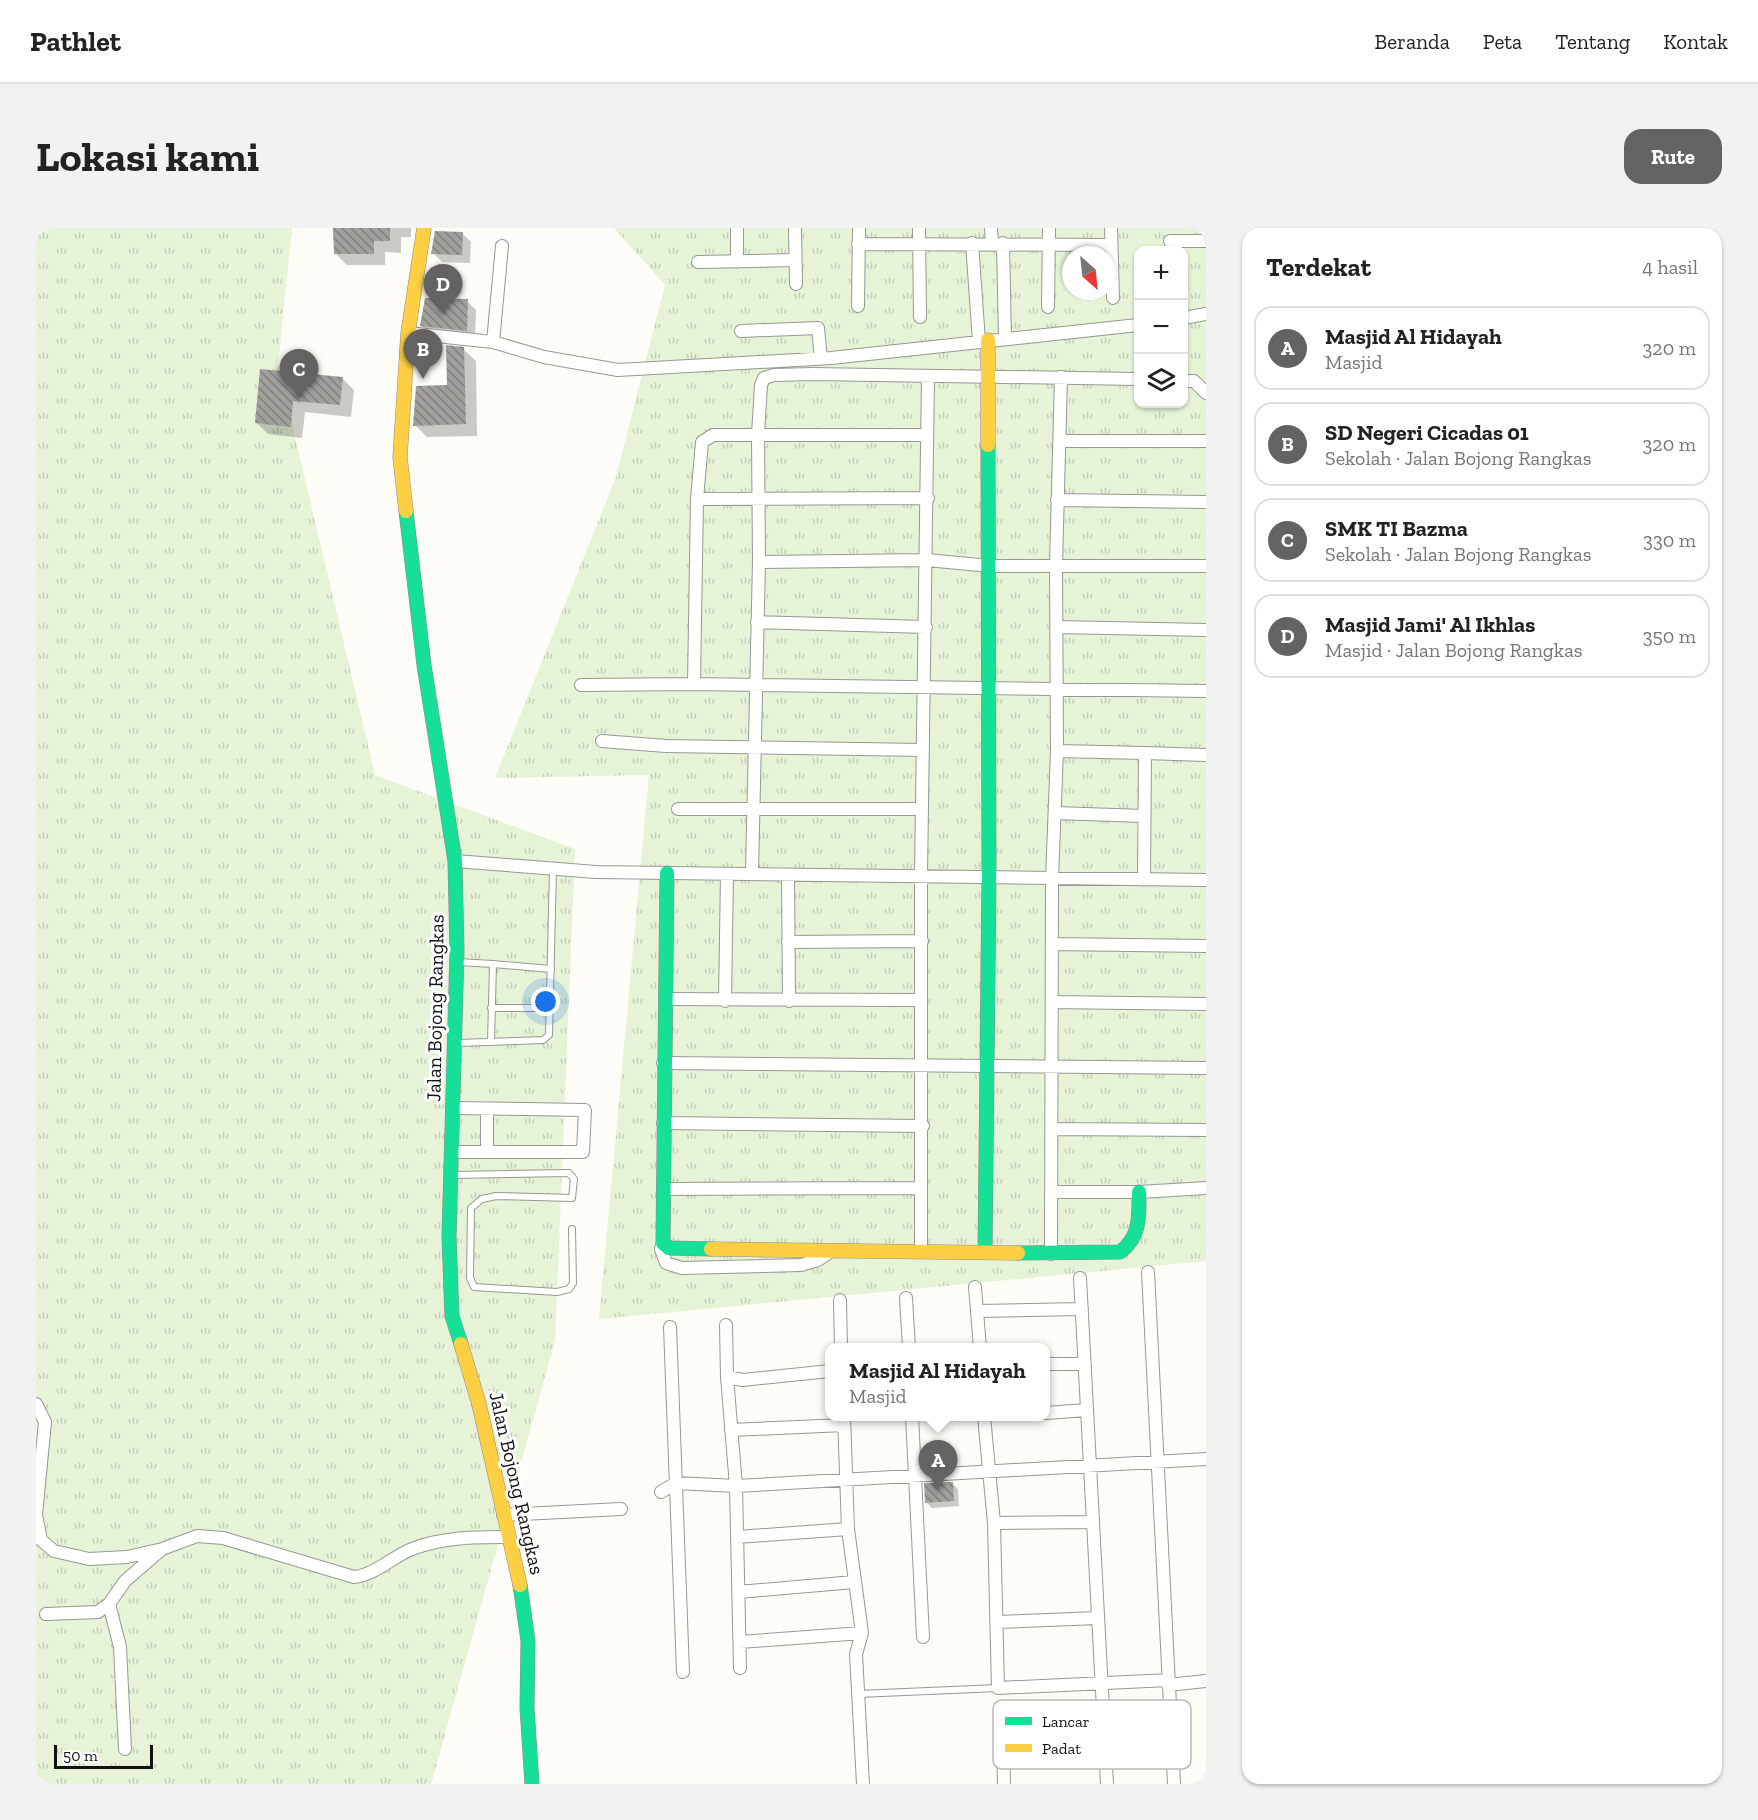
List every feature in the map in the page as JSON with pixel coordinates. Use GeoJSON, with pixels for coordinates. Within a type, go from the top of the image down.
{"type":"FeatureCollection","features":[{"type":"Feature","properties":{"kind":"street","name":"Jalan Bojong Rangkas"},"geometry":{"type":"LineString","coordinates":[[424,228],[408,333],[400,457],[424,665],[455,861],[457,962],[449,1264],[452,1316],[479,1404],[522,1594],[528,1641],[527,1708],[532,1784]]}},
{"type":"Feature","properties":{"kind":"street"},"geometry":{"type":"LineString","coordinates":[[736,228],[736,262]]}},
{"type":"Feature","properties":{"kind":"street"},"geometry":{"type":"LineString","coordinates":[[795,228],[796,284]]}},
{"type":"Feature","properties":{"kind":"street"},"geometry":{"type":"LineString","coordinates":[[858,228],[858,306]]}},
{"type":"Feature","properties":{"kind":"street"},"geometry":{"type":"LineString","coordinates":[[919,228],[920,317]]}},
{"type":"Feature","properties":{"kind":"street"},"geometry":{"type":"LineString","coordinates":[[991,228],[997,243],[1005,339]]}},
{"type":"Feature","properties":{"kind":"street"},"geometry":{"type":"LineString","coordinates":[[1048,307],[1049,228]]}},
{"type":"Feature","properties":{"kind":"street"},"geometry":{"type":"LineString","coordinates":[[858,244],[1111,245],[1111,228]]}},
{"type":"Feature","properties":{"kind":"street"},"geometry":{"type":"LineString","coordinates":[[1170,241],[1206,241]]}},
{"type":"Feature","properties":{"kind":"street"},"geometry":{"type":"LineString","coordinates":[[972,243],[988,379],[989,877],[985,1252]]}},
{"type":"Feature","properties":{"kind":"street"},"geometry":{"type":"LineString","coordinates":[[493,342],[502,246]]}},
{"type":"Feature","properties":{"kind":"street"},"geometry":{"type":"LineString","coordinates":[[698,262],[795,260]]}},
{"type":"Feature","properties":{"kind":"street"},"geometry":{"type":"LineString","coordinates":[[1188,317],[1206,314]]}},
{"type":"Feature","properties":{"kind":"street"},"geometry":{"type":"LineString","coordinates":[[408,333],[493,342],[598,368],[618,370],[821,359],[1134,325]]}},
{"type":"Feature","properties":{"kind":"street"},"geometry":{"type":"LineString","coordinates":[[741,331],[818,328],[821,359]]}},
{"type":"Feature","properties":{"kind":"street"},"geometry":{"type":"LineString","coordinates":[[752,872],[759,562],[758,435],[761,385],[764,378],[774,375],[813,374],[988,379],[1061,377],[1134,379]]}},
{"type":"Feature","properties":{"kind":"street"},"geometry":{"type":"LineString","coordinates":[[921,1251],[920,1188],[923,1126],[921,876],[926,687],[928,377]]}},
{"type":"Feature","properties":{"kind":"street"},"geometry":{"type":"LineString","coordinates":[[1051,1254],[1054,1068],[1052,879],[1057,750],[1056,565],[1061,377]]}},
{"type":"Feature","properties":{"kind":"street"},"geometry":{"type":"LineString","coordinates":[[1188,381],[1194,381],[1206,393]]}},
{"type":"Feature","properties":{"kind":"street"},"geometry":{"type":"LineString","coordinates":[[694,684],[697,499],[702,442],[713,435],[927,435]]}},
{"type":"Feature","properties":{"kind":"street"},"geometry":{"type":"LineString","coordinates":[[1060,441],[1206,441]]}},
{"type":"Feature","properties":{"kind":"street"},"geometry":{"type":"LineString","coordinates":[[697,499],[757,501],[928,498]]}},
{"type":"Feature","properties":{"kind":"street"},"geometry":{"type":"LineString","coordinates":[[1057,500],[1206,502]]}},
{"type":"Feature","properties":{"kind":"street"},"geometry":{"type":"LineString","coordinates":[[759,562],[927,560],[990,566],[1206,566]]}},
{"type":"Feature","properties":{"kind":"street"},"geometry":{"type":"LineString","coordinates":[[757,622],[926,627]]}},
{"type":"Feature","properties":{"kind":"street"},"geometry":{"type":"LineString","coordinates":[[1058,627],[1206,630]]}},
{"type":"Feature","properties":{"kind":"street"},"geometry":{"type":"LineString","coordinates":[[582,685],[694,684],[1206,691]]}},
{"type":"Feature","properties":{"kind":"street"},"geometry":{"type":"LineString","coordinates":[[602,741],[666,746],[923,750]]}},
{"type":"Feature","properties":{"kind":"street"},"geometry":{"type":"LineString","coordinates":[[1057,750],[1206,755]]}},
{"type":"Feature","properties":{"kind":"street"},"geometry":{"type":"LineString","coordinates":[[1144,880],[1145,753]]}},
{"type":"Feature","properties":{"kind":"street"},"geometry":{"type":"LineString","coordinates":[[678,809],[922,809]]}},
{"type":"Feature","properties":{"kind":"street"},"geometry":{"type":"LineString","coordinates":[[1055,813],[1144,816]]}},
{"type":"Feature","properties":{"kind":"street"},"geometry":{"type":"LineString","coordinates":[[455,861],[596,872],[727,874],[752,872],[788,875],[1206,880]]}},
{"type":"Feature","properties":{"kind":"street"},"geometry":{"type":"LineString","coordinates":[[667,873],[663,1063],[663,1243],[676,1250],[1051,1254],[1120,1252],[1135,1240],[1138,1230],[1139,1192]]}},
{"type":"Feature","properties":{"kind":"street"},"geometry":{"type":"LineString","coordinates":[[725,1001],[727,874]]}},
{"type":"Feature","properties":{"kind":"street"},"geometry":{"type":"LineString","coordinates":[[788,875],[789,1001]]}},
{"type":"Feature","properties":{"kind":"street"},"geometry":{"type":"LineString","coordinates":[[788,942],[922,941]]}},
{"type":"Feature","properties":{"kind":"street"},"geometry":{"type":"LineString","coordinates":[[1053,944],[1206,945]]}},
{"type":"Feature","properties":{"kind":"street"},"geometry":{"type":"LineString","coordinates":[[665,999],[921,1000]]}},
{"type":"Feature","properties":{"kind":"street"},"geometry":{"type":"LineString","coordinates":[[1052,1002],[1206,1004]]}},
{"type":"Feature","properties":{"kind":"street"},"geometry":{"type":"LineString","coordinates":[[663,1063],[1206,1068]]}},
{"type":"Feature","properties":{"kind":"street"},"geometry":{"type":"LineString","coordinates":[[451,1152],[583,1152],[585,1110],[452,1108]]}},
{"type":"Feature","properties":{"kind":"street"},"geometry":{"type":"LineString","coordinates":[[487,1109],[488,1152]]}},
{"type":"Feature","properties":{"kind":"street"},"geometry":{"type":"LineString","coordinates":[[663,1123],[923,1126]]}},
{"type":"Feature","properties":{"kind":"street"},"geometry":{"type":"LineString","coordinates":[[1052,1129],[1206,1130]]}},
{"type":"Feature","properties":{"kind":"street"},"geometry":{"type":"LineString","coordinates":[[663,1189],[920,1188]]}},
{"type":"Feature","properties":{"kind":"street"},"geometry":{"type":"LineString","coordinates":[[1051,1192],[1139,1192],[1206,1188]]}},
{"type":"Feature","properties":{"kind":"street"},"geometry":{"type":"LineString","coordinates":[[1148,1272],[1169,1700]]}},
{"type":"Feature","properties":{"kind":"street"},"geometry":{"type":"LineString","coordinates":[[1080,1278],[1101,1700]]}},
{"type":"Feature","properties":{"kind":"street"},"geometry":{"type":"LineString","coordinates":[[975,1287],[979,1311],[980,1343]]}},
{"type":"Feature","properties":{"kind":"street"},"geometry":{"type":"LineString","coordinates":[[906,1298],[909,1343]]}},
{"type":"Feature","properties":{"kind":"street"},"geometry":{"type":"LineString","coordinates":[[840,1300],[841,1343]]}},
{"type":"Feature","properties":{"kind":"street"},"geometry":{"type":"LineString","coordinates":[[979,1311],[1082,1309]]}},
{"type":"Feature","properties":{"kind":"street"},"geometry":{"type":"LineString","coordinates":[[726,1325],[727,1377],[736,1486],[740,1668]]}},
{"type":"Feature","properties":{"kind":"street"},"geometry":{"type":"LineString","coordinates":[[670,1327],[684,1671]]}},
{"type":"Feature","properties":{"kind":"street"},"geometry":{"type":"LineString","coordinates":[[1050,1364],[1083,1364]]}},
{"type":"Feature","properties":{"kind":"street"},"geometry":{"type":"LineString","coordinates":[[727,1377],[743,1380],[825,1372]]}},
{"type":"Feature","properties":{"kind":"street"},"geometry":{"type":"LineString","coordinates":[[36,1404],[45,1422],[36,1515],[41,1540],[54,1551],[89,1559],[127,1557],[162,1549],[185,1538],[209,1536],[354,1576],[369,1573],[395,1557],[425,1544],[467,1537],[508,1537]]}},
{"type":"Feature","properties":{"kind":"street"},"geometry":{"type":"LineString","coordinates":[[1050,1413],[1087,1410]]}},
{"type":"Feature","properties":{"kind":"street"},"geometry":{"type":"LineString","coordinates":[[731,1430],[844,1421],[848,1529],[862,1633],[856,1654],[863,1784]]}},
{"type":"Feature","properties":{"kind":"street"},"geometry":{"type":"LineString","coordinates":[[912,1421],[923,1636]]}},
{"type":"Feature","properties":{"kind":"street"},"geometry":{"type":"LineString","coordinates":[[984,1421],[994,1522],[998,1688],[1206,1681]]}},
{"type":"Feature","properties":{"kind":"street"},"geometry":{"type":"LineString","coordinates":[[660,1492],[676,1483],[736,1486],[1206,1459]]}},
{"type":"Feature","properties":{"kind":"street"},"geometry":{"type":"LineString","coordinates":[[503,1515],[621,1509]]}},
{"type":"Feature","properties":{"kind":"street"},"geometry":{"type":"LineString","coordinates":[[994,1522],[1093,1522]]}},
{"type":"Feature","properties":{"kind":"street"},"geometry":{"type":"LineString","coordinates":[[737,1537],[848,1529]]}},
{"type":"Feature","properties":{"kind":"street"},"geometry":{"type":"LineString","coordinates":[[46,1614],[98,1612],[110,1604],[125,1581],[162,1549]]}},
{"type":"Feature","properties":{"kind":"street"},"geometry":{"type":"LineString","coordinates":[[738,1592],[854,1582]]}},
{"type":"Feature","properties":{"kind":"street"},"geometry":{"type":"LineString","coordinates":[[110,1604],[120,1647],[125,1749]]}},
{"type":"Feature","properties":{"kind":"street"},"geometry":{"type":"LineString","coordinates":[[996,1622],[1098,1618]]}},
{"type":"Feature","properties":{"kind":"street"},"geometry":{"type":"LineString","coordinates":[[740,1642],[862,1633]]}},
{"type":"Feature","properties":{"kind":"street"},"geometry":{"type":"LineString","coordinates":[[1004,1769],[1004,1784]]}},
{"type":"Feature","properties":{"kind":"street"},"geometry":{"type":"LineString","coordinates":[[1106,1769],[1107,1784]]}},
{"type":"Feature","properties":{"kind":"street"},"geometry":{"type":"LineString","coordinates":[[1173,1769],[1174,1784]]}},
{"type":"Feature","properties":{"kind":"lane"},"geometry":{"type":"LineString","coordinates":[[455,1043],[543,1040],[549,1035],[553,869]]}},
{"type":"Feature","properties":{"kind":"lane"},"geometry":{"type":"LineString","coordinates":[[457,962],[551,969]]}},
{"type":"Feature","properties":{"kind":"lane"},"geometry":{"type":"LineString","coordinates":[[491,1042],[493,964]]}},
{"type":"Feature","properties":{"kind":"lane"},"geometry":{"type":"LineString","coordinates":[[491,1008],[550,1008]]}},
{"type":"Feature","properties":{"kind":"lane"},"geometry":{"type":"LineString","coordinates":[[451,1175],[569,1173],[574,1179],[572,1198],[496,1196],[482,1199],[471,1208],[470,1278],[474,1287],[557,1292],[569,1288],[573,1283],[572,1229]]}},
{"type":"Feature","properties":{"kind":"lane"},"geometry":{"type":"LineString","coordinates":[[858,1694],[998,1688]]}},
{"type":"Feature","properties":{"kind":"green space"},"geometry":{"type":"Polygon","coordinates":[[[36,228],[292,228],[278,365],[375,775],[575,849],[555,1341],[431,1784],[36,1784],[36,228]]]}},
{"type":"Feature","properties":{"kind":"green space"},"geometry":{"type":"Polygon","coordinates":[[[614,228],[1206,228],[1206,1261],[599,1319],[649,775],[495,778],[616,477],[665,285],[614,228]]]}},
{"type":"Feature","properties":{"kind":"building"},"geometry":{"type":"Polygon","coordinates":[[[333,228],[390,228],[390,241],[374,241],[374,254],[334,254],[333,228]]]}},
{"type":"Feature","properties":{"kind":"building"},"geometry":{"type":"Polygon","coordinates":[[[435,231],[463,232],[462,255],[431,254],[435,231]]]}},
{"type":"Feature","properties":{"kind":"building"},"geometry":{"type":"Polygon","coordinates":[[[425,298],[468,299],[467,331],[420,326],[425,298]]]}},
{"type":"Feature","properties":{"kind":"building"},"geometry":{"type":"Polygon","coordinates":[[[446,345],[464,347],[466,424],[413,426],[416,386],[447,385],[446,345]]]}},
{"type":"Feature","properties":{"kind":"building"},"geometry":{"type":"Polygon","coordinates":[[[260,369],[343,377],[340,405],[293,401],[291,427],[255,423],[260,369]]]}},
{"type":"Feature","properties":{"kind":"building"},"geometry":{"type":"Polygon","coordinates":[[[953,1482],[954,1501],[925,1503],[924,1483],[953,1482]]]}},
{"type":"Feature","properties":{"kind":"traffic: fast"},"geometry":{"type":"LineString","coordinates":[[985,1252],[989,877],[988,445]]}},
{"type":"Feature","properties":{"kind":"traffic: fast"},"geometry":{"type":"LineString","coordinates":[[406,511],[424,665],[455,861],[457,951],[449,1237],[452,1316],[461,1344]]}},
{"type":"Feature","properties":{"kind":"traffic: fast"},"geometry":{"type":"LineString","coordinates":[[667,873],[663,1243],[669,1248],[711,1249]]}},
{"type":"Feature","properties":{"kind":"traffic: fast"},"geometry":{"type":"LineString","coordinates":[[1018,1253],[1120,1252],[1132,1240],[1135,1232],[1139,1217],[1139,1192]]}},
{"type":"Feature","properties":{"kind":"traffic: fast"},"geometry":{"type":"LineString","coordinates":[[520,1585],[528,1641],[527,1708],[532,1784]]}},
{"type":"Feature","properties":{"kind":"traffic: slow"},"geometry":{"type":"LineString","coordinates":[[406,511],[400,457],[408,333],[424,228]]}},
{"type":"Feature","properties":{"kind":"traffic: slow"},"geometry":{"type":"LineString","coordinates":[[988,340],[988,445]]}},
{"type":"Feature","properties":{"kind":"traffic: slow"},"geometry":{"type":"LineString","coordinates":[[711,1249],[1018,1253]]}},
{"type":"Feature","properties":{"kind":"traffic: slow"},"geometry":{"type":"LineString","coordinates":[[461,1344],[479,1404],[520,1585]]}},
{"type":"Feature","properties":{"kind":"place","name":"Masjid Jami' Al Ikhlas"},"geometry":{"type":"Point","coordinates":[443,314]}},
{"type":"Feature","properties":{"kind":"place","name":"SD Negeri Cicadas 01"},"geometry":{"type":"Point","coordinates":[423,379]}},
{"type":"Feature","properties":{"kind":"place","name":"SMK TI Bazma"},"geometry":{"type":"Point","coordinates":[299,399]}},
{"type":"Feature","properties":{"kind":"place","name":"Masjid Al Hidayah"},"geometry":{"type":"Point","coordinates":[938,1490]}}]}
